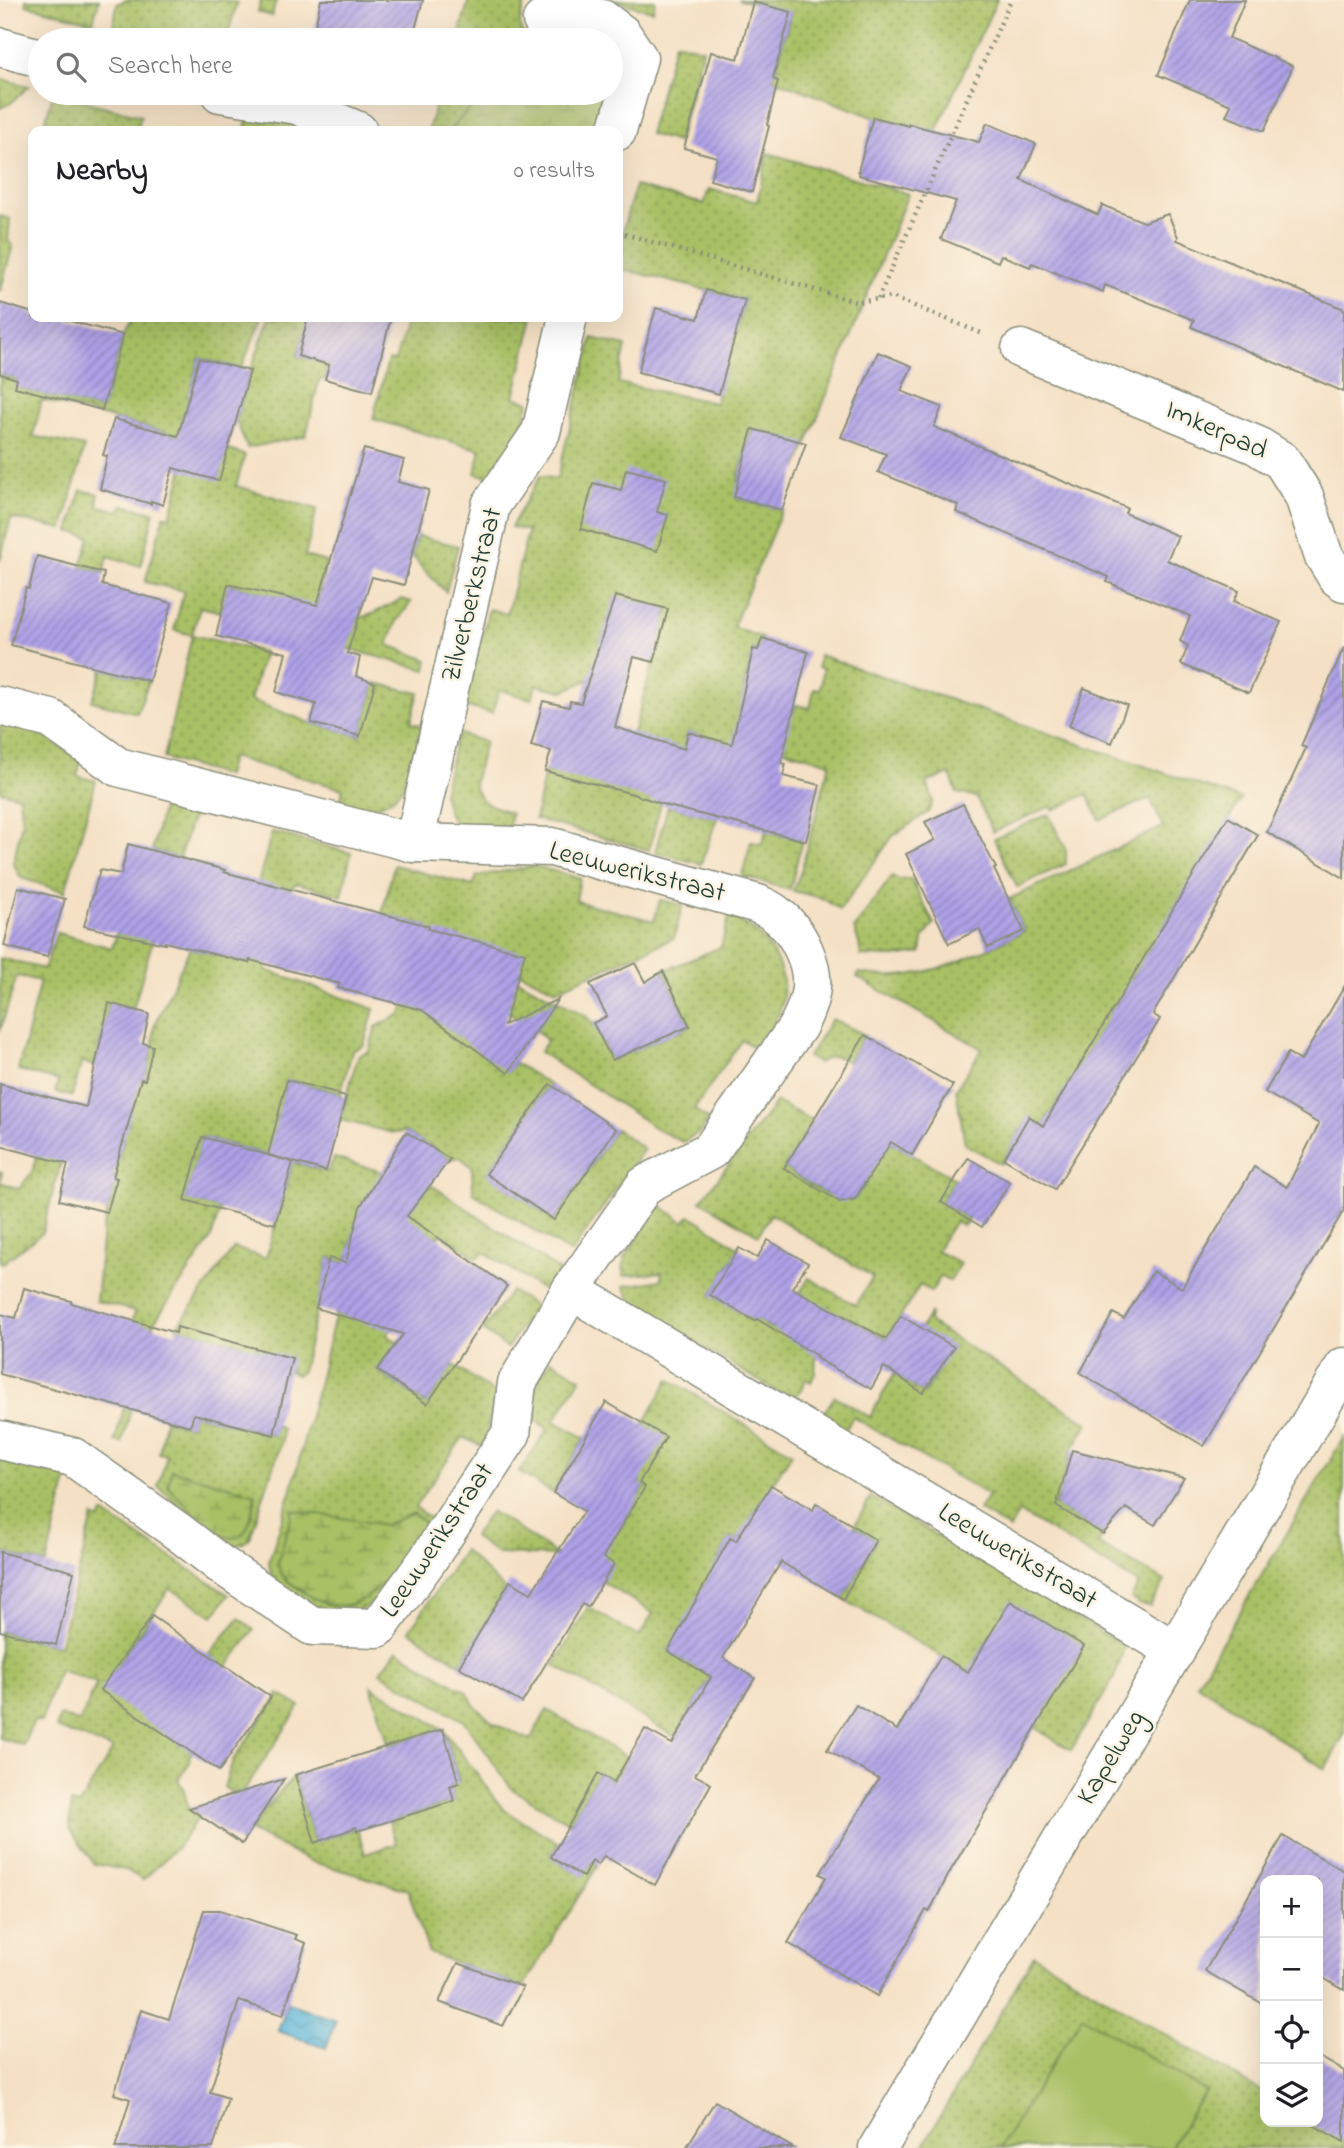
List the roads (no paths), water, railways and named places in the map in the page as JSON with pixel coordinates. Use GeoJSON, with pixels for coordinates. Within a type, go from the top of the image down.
{"type":"FeatureCollection","features":[{"type":"Feature","properties":{"kind":"street"},"geometry":{"type":"LineString","coordinates":[[542,20],[572,12],[602,19],[614,28]]}},
{"type":"Feature","properties":{"kind":"street"},"geometry":{"type":"LineString","coordinates":[[618,126],[638,58],[623,36]]}},
{"type":"Feature","properties":{"kind":"street"},"geometry":{"type":"LineString","coordinates":[[0,47],[28,55]]}},
{"type":"Feature","properties":{"kind":"street"},"geometry":{"type":"LineString","coordinates":[[297,105],[346,126]]}},
{"type":"Feature","properties":{"kind":"street","name":"Zilverberkstraat"},"geometry":{"type":"LineString","coordinates":[[414,843],[491,505],[541,432],[567,322]]}},
{"type":"Feature","properties":{"kind":"street","name":"Imkerpad"},"geometry":{"type":"LineString","coordinates":[[1021,349],[1256,445],[1282,461],[1304,496],[1323,554],[1337,577],[1344,582]]}},
{"type":"Feature","properties":{"kind":"street","name":"Leeuwerikstraat"},"geometry":{"type":"LineString","coordinates":[[0,706],[51,719],[118,767],[414,843],[552,847],[758,904],[777,914],[793,929],[811,976],[811,993],[797,1026],[711,1150],[645,1185],[571,1290],[517,1383],[511,1434],[427,1561],[378,1628],[312,1626],[220,1564],[74,1457],[0,1440]]}},
{"type":"Feature","properties":{"kind":"street","name":"Leeuwerikstraat"},"geometry":{"type":"LineString","coordinates":[[571,1290],[1176,1651]]}},
{"type":"Feature","properties":{"kind":"street","name":"Kapelweg"},"geometry":{"type":"LineString","coordinates":[[878,2148],[1344,1367]]}},
{"type":"Feature","properties":{"kind":"water"},"geometry":{"type":"Polygon","coordinates":[[[288,2003],[336,2020],[326,2048],[278,2031],[288,2003]]]}}]}
